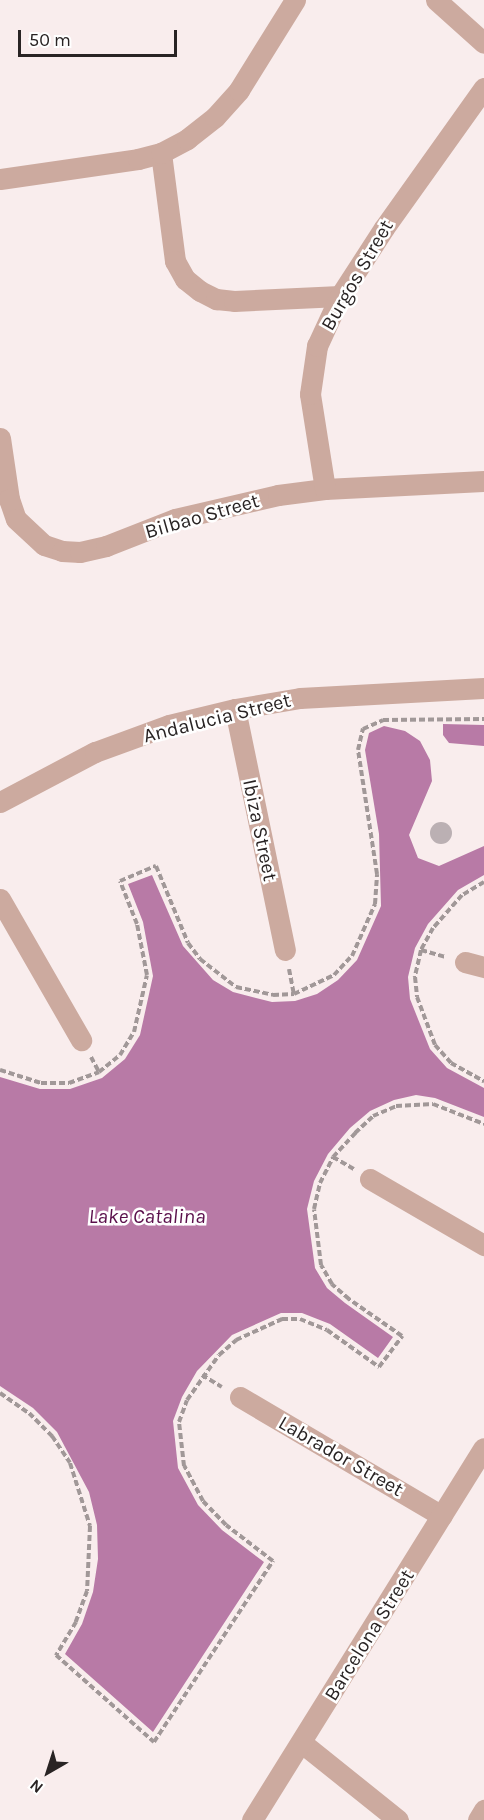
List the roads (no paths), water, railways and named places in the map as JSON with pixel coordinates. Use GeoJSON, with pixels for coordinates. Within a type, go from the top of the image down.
{"type":"FeatureCollection","features":[{"type":"Feature","properties":{"kind":"street"},"geometry":{"type":"LineString","coordinates":[[0,178],[162,153],[215,117],[238,90],[295,0]]}},
{"type":"Feature","properties":{"kind":"street"},"geometry":{"type":"LineString","coordinates":[[436,0],[484,43]]}},
{"type":"Feature","properties":{"kind":"street","name":"Burgos Street"},"geometry":{"type":"LineString","coordinates":[[325,489],[310,394],[317,346],[340,297],[424,168],[484,88]]}},
{"type":"Feature","properties":{"kind":"street"},"geometry":{"type":"LineString","coordinates":[[162,153],[175,261],[185,279],[200,291],[216,299],[234,301],[340,297]]}},
{"type":"Feature","properties":{"kind":"street","name":"Bilbao Street"},"geometry":{"type":"LineString","coordinates":[[0,438],[9,499],[16,519],[44,545],[62,551],[80,552],[106,546],[175,519],[236,504],[325,489],[484,481]]}},
{"type":"Feature","properties":{"kind":"street","name":"Andalucia Street"},"geometry":{"type":"LineString","coordinates":[[0,802],[95,752],[169,725],[235,709],[300,698],[484,688]]}},
{"type":"Feature","properties":{"kind":"street","name":"Ibiza Street"},"geometry":{"type":"LineString","coordinates":[[235,709],[285,950]]}},
{"type":"Feature","properties":{"kind":"street"},"geometry":{"type":"LineString","coordinates":[[0,899],[81,1040]]}},
{"type":"Feature","properties":{"kind":"street"},"geometry":{"type":"LineString","coordinates":[[370,1179],[484,1245]]}},
{"type":"Feature","properties":{"kind":"street","name":"Labrador Street"},"geometry":{"type":"LineString","coordinates":[[240,1397],[442,1516]]}},
{"type":"Feature","properties":{"kind":"street","name":"Barcelona Street"},"geometry":{"type":"LineString","coordinates":[[252,1820],[484,1448]]}},
{"type":"Feature","properties":{"kind":"street"},"geometry":{"type":"LineString","coordinates":[[302,1743],[398,1820]]}},
{"type":"Feature","properties":{"kind":"street"},"geometry":{"type":"LineString","coordinates":[[478,1820],[484,1810]]}},
{"type":"Feature","properties":{"kind":"water"},"geometry":{"type":"Polygon","coordinates":[[[443,724],[484,725],[484,746],[449,743],[443,735],[443,724]]]}},
{"type":"Feature","properties":{"kind":"water","name":"Lake Catalina"},"geometry":{"type":"Polygon","coordinates":[[[384,726],[405,731],[420,741],[430,760],[432,781],[409,835],[418,858],[439,866],[484,846],[484,875],[458,890],[428,924],[415,948],[408,977],[410,999],[430,1049],[447,1068],[484,1088],[484,1117],[435,1098],[416,1095],[394,1100],[370,1111],[350,1128],[328,1154],[314,1181],[307,1209],[315,1268],[327,1288],[393,1337],[378,1358],[330,1324],[302,1313],[281,1313],[232,1335],[197,1371],[182,1397],[173,1421],[178,1468],[198,1505],[222,1530],[264,1562],[153,1732],[65,1654],[82,1624],[93,1592],[98,1559],[97,1525],[89,1492],[57,1432],[33,1408],[0,1386],[0,1077],[40,1089],[70,1089],[102,1078],[125,1059],[140,1035],[153,976],[143,922],[128,884],[152,875],[183,946],[213,980],[233,992],[272,1002],[295,1001],[317,994],[338,980],[357,960],[381,906],[379,834],[365,750],[369,733],[384,726]]]}}]}
